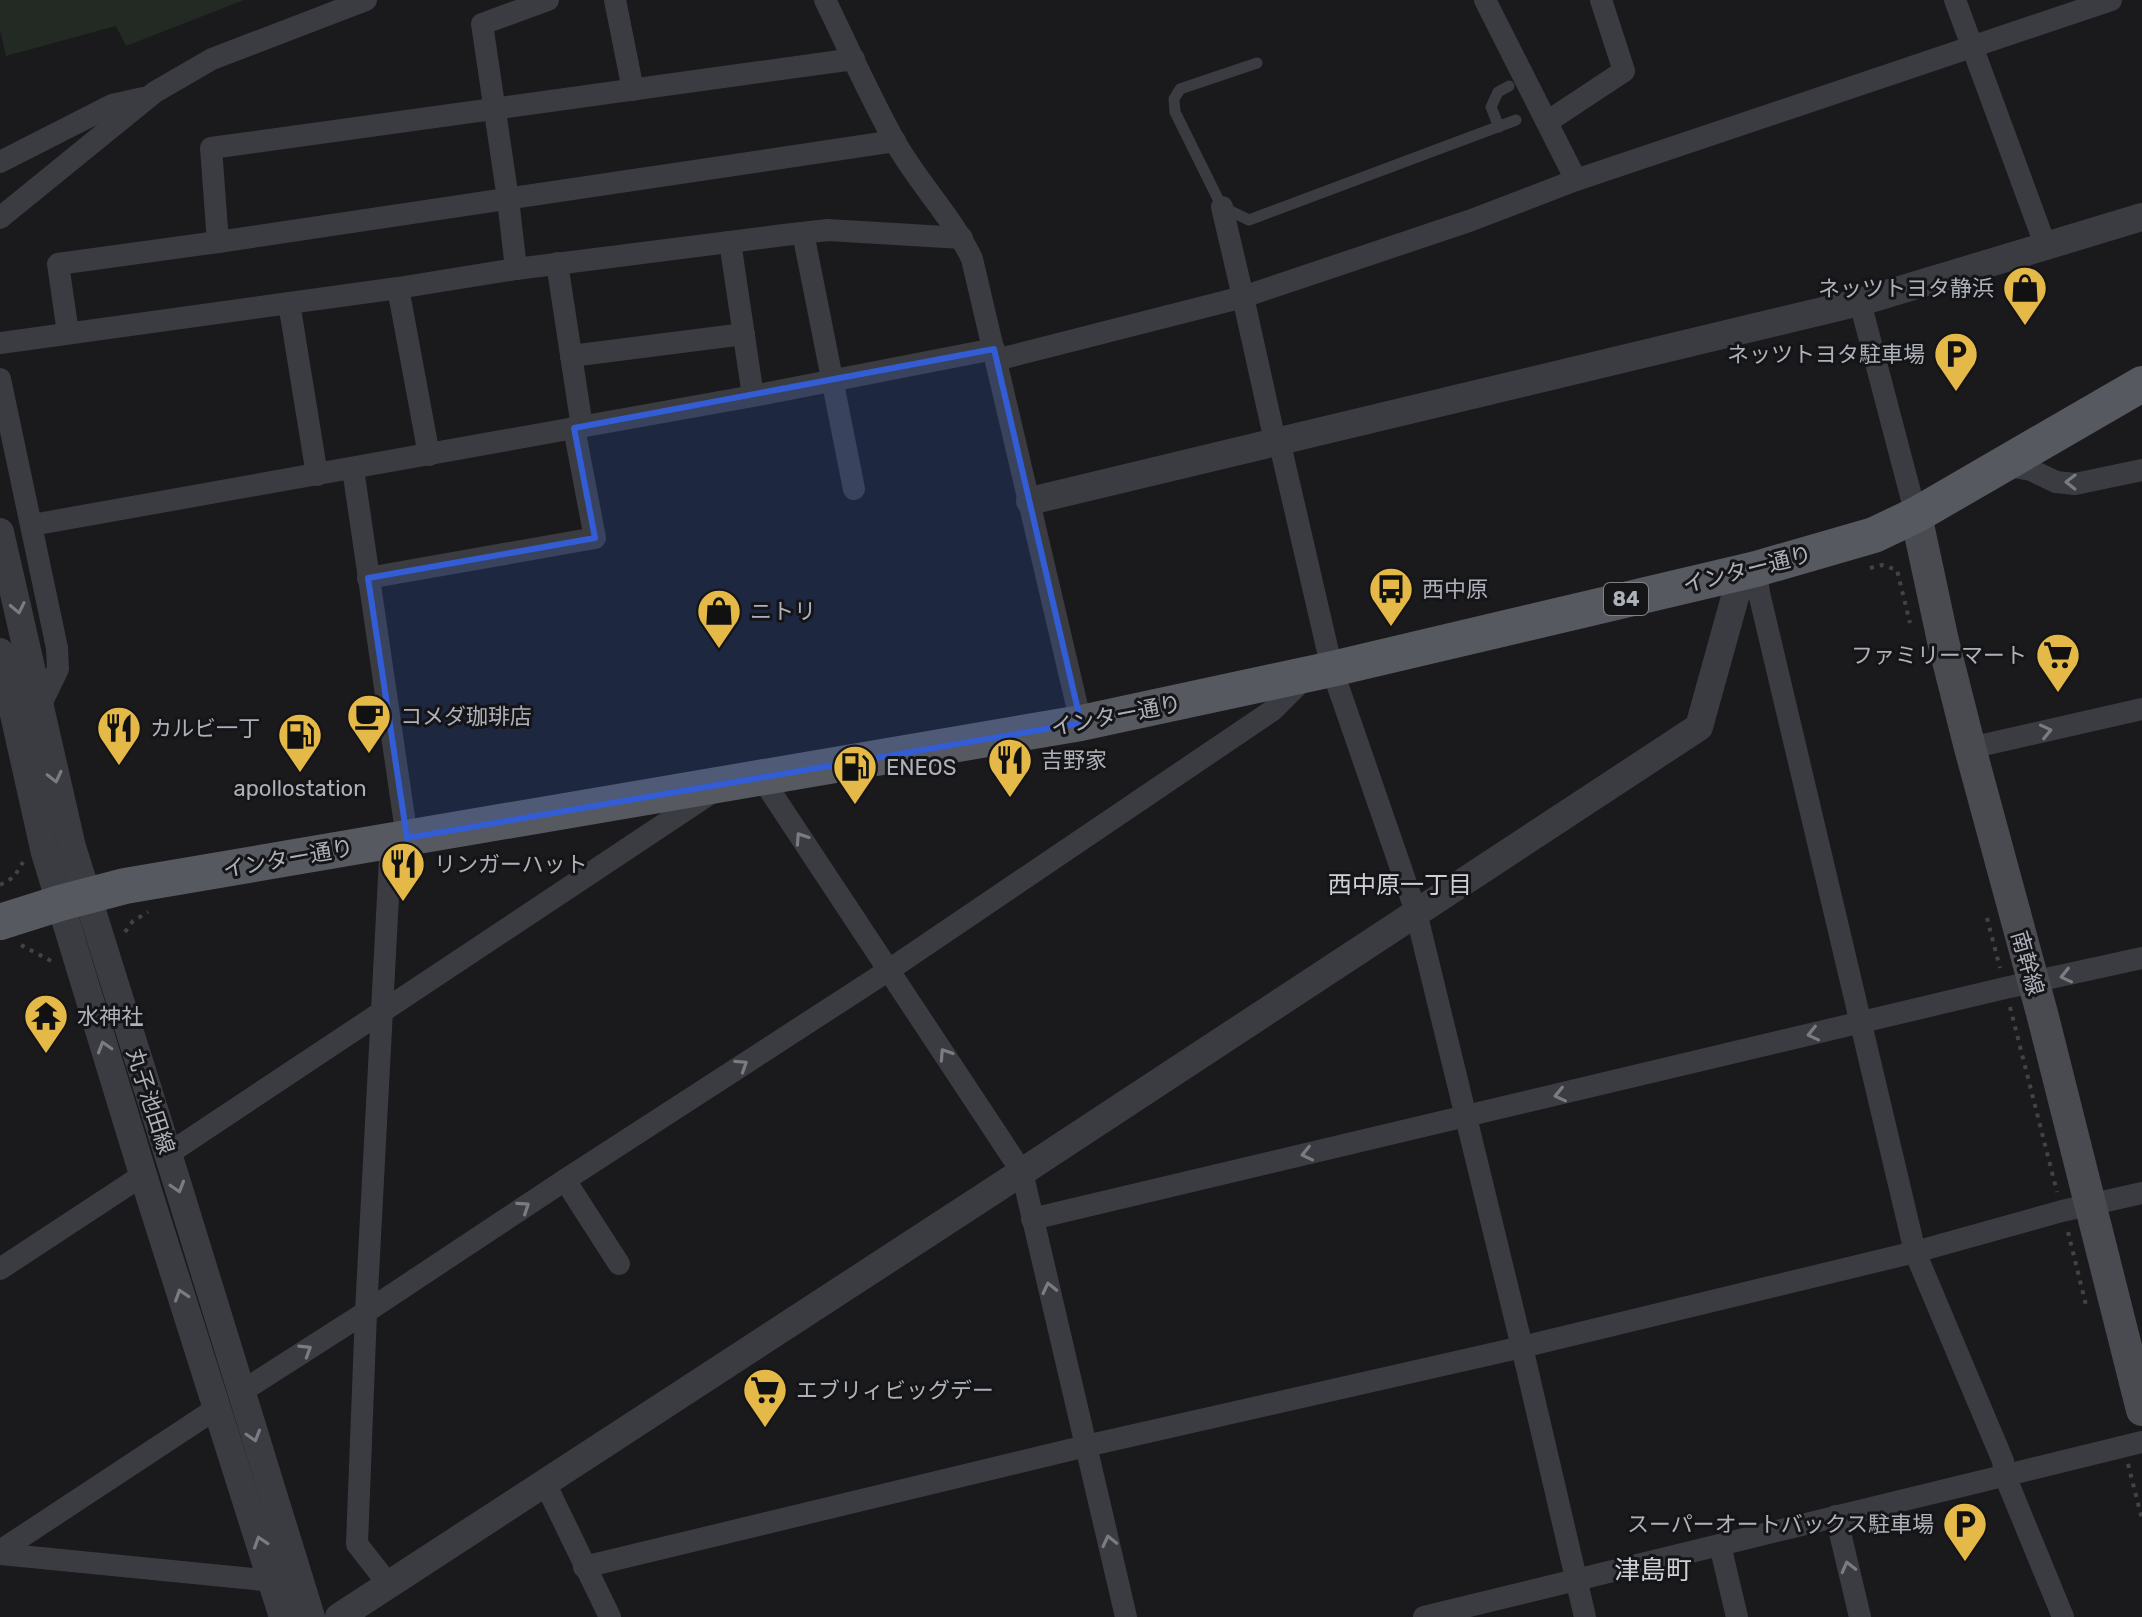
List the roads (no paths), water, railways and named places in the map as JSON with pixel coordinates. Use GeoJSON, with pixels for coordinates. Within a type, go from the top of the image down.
{"type":"FeatureCollection","features":[{"type":"Feature","properties":{"kind":"main road","name":"インター通り"},"geometry":{"type":"LineString","coordinates":[[0,922],[125,886],[1081,723],[1321,672],[1749,570],[1874,535],[1916,515],[2142,384]]}},
{"type":"Feature","properties":{"kind":"main road","name":"南幹線"},"geometry":{"type":"LineString","coordinates":[[1916,515],[1970,748],[2019,986],[2043,1017],[2076,1209],[2142,1410]]}},
{"type":"Feature","properties":{"kind":"street"},"geometry":{"type":"LineString","coordinates":[[0,218],[148,97],[212,59],[366,0]]}},
{"type":"Feature","properties":{"kind":"street"},"geometry":{"type":"LineString","coordinates":[[516,269],[482,24],[548,0]]}},
{"type":"Feature","properties":{"kind":"street"},"geometry":{"type":"LineString","coordinates":[[615,0],[633,90]]}},
{"type":"Feature","properties":{"kind":"street"},"geometry":{"type":"LineString","coordinates":[[825,0],[895,141],[962,238],[972,259],[1081,723]]}},
{"type":"Feature","properties":{"kind":"street"},"geometry":{"type":"LineString","coordinates":[[1485,0],[1576,180]]}},
{"type":"Feature","properties":{"kind":"street"},"geometry":{"type":"LineString","coordinates":[[1547,122],[1624,71],[1601,0]]}},
{"type":"Feature","properties":{"kind":"street"},"geometry":{"type":"LineString","coordinates":[[1955,0],[2046,247]]}},
{"type":"Feature","properties":{"kind":"street"},"geometry":{"type":"LineString","coordinates":[[32,525],[353,469],[833,379],[995,354],[1243,297],[1469,221],[1576,180],[2111,0]]}},
{"type":"Feature","properties":{"kind":"street"},"geometry":{"type":"LineString","coordinates":[[218,242],[211,148],[854,59]]}},
{"type":"Feature","properties":{"kind":"street"},"geometry":{"type":"LineString","coordinates":[[0,162],[112,105],[148,97]]}},
{"type":"Feature","properties":{"kind":"street"},"geometry":{"type":"LineString","coordinates":[[68,333],[58,264],[895,141]]}},
{"type":"Feature","properties":{"kind":"street"},"geometry":{"type":"LineString","coordinates":[[1222,207],[1277,441],[1321,672],[1416,912],[1585,1617]]}},
{"type":"Feature","properties":{"kind":"street"},"geometry":{"type":"LineString","coordinates":[[1030,501],[1860,302],[2142,217]]}},
{"type":"Feature","properties":{"kind":"street"},"geometry":{"type":"LineString","coordinates":[[0,343],[557,263],[828,230],[962,238]]}},
{"type":"Feature","properties":{"kind":"street"},"geometry":{"type":"LineString","coordinates":[[803,233],[854,489]]}},
{"type":"Feature","properties":{"kind":"street"},"geometry":{"type":"LineString","coordinates":[[730,242],[753,396]]}},
{"type":"Feature","properties":{"kind":"street"},"geometry":{"type":"LineString","coordinates":[[368,578],[595,538],[557,263]]}},
{"type":"Feature","properties":{"kind":"street"},"geometry":{"type":"LineString","coordinates":[[398,288],[429,455]]}},
{"type":"Feature","properties":{"kind":"street"},"geometry":{"type":"LineString","coordinates":[[1860,302],[1916,515]]}},
{"type":"Feature","properties":{"kind":"street"},"geometry":{"type":"LineString","coordinates":[[289,303],[317,475]]}},
{"type":"Feature","properties":{"kind":"street"},"geometry":{"type":"LineString","coordinates":[[571,356],[744,334]]}},
{"type":"Feature","properties":{"kind":"street"},"geometry":{"type":"LineString","coordinates":[[0,379],[57,648],[58,669],[42,702],[21,713]]}},
{"type":"Feature","properties":{"kind":"street"},"geometry":{"type":"LineString","coordinates":[[2002,465],[2031,470],[2056,482],[2075,484],[2142,470]]}},
{"type":"Feature","properties":{"kind":"street"},"geometry":{"type":"LineString","coordinates":[[353,469],[399,839],[382,1012],[357,1544],[377,1600]]}},
{"type":"Feature","properties":{"kind":"street","name":"丸子池田線"},"geometry":{"type":"LineString","coordinates":[[0,532],[21,713]]}},
{"type":"Feature","properties":{"kind":"street"},"geometry":{"type":"LineString","coordinates":[[339,1617],[377,1600],[545,1483],[1699,727],[1749,570]]}},
{"type":"Feature","properties":{"kind":"street"},"geometry":{"type":"LineString","coordinates":[[1749,570],[1759,593],[1915,1252],[2003,1461],[2005,1476],[2063,1617]]}},
{"type":"Feature","properties":{"kind":"street","name":"丸子池田線"},"geometry":{"type":"LineString","coordinates":[[0,652],[72,847],[73,900],[143,1175],[283,1617]]}},
{"type":"Feature","properties":{"kind":"street"},"geometry":{"type":"LineString","coordinates":[[241,1392],[889,970],[1273,710],[1321,672]]}},
{"type":"Feature","properties":{"kind":"street"},"geometry":{"type":"LineString","coordinates":[[1970,748],[2142,709]]}},
{"type":"Feature","properties":{"kind":"street"},"geometry":{"type":"LineString","coordinates":[[168,1154],[382,1012],[744,780],[889,970],[1022,1172],[1126,1617]]}},
{"type":"Feature","properties":{"kind":"street","name":"丸子池田線"},"geometry":{"type":"LineString","coordinates":[[73,900],[168,1154],[311,1617]]}},
{"type":"Feature","properties":{"kind":"street"},"geometry":{"type":"LineString","coordinates":[[1032,1219],[2142,958]]}},
{"type":"Feature","properties":{"kind":"street"},"geometry":{"type":"LineString","coordinates":[[0,1269],[143,1175]]}},
{"type":"Feature","properties":{"kind":"street"},"geometry":{"type":"LineString","coordinates":[[565,1180],[619,1264]]}},
{"type":"Feature","properties":{"kind":"street"},"geometry":{"type":"LineString","coordinates":[[584,1567],[1086,1446],[1522,1347],[1915,1252],[2142,1193]]}},
{"type":"Feature","properties":{"kind":"street"},"geometry":{"type":"LineString","coordinates":[[0,1553],[217,1408]]}},
{"type":"Feature","properties":{"kind":"street"},"geometry":{"type":"LineString","coordinates":[[1424,1617],[2132,1444]]}},
{"type":"Feature","properties":{"kind":"street"},"geometry":{"type":"LineString","coordinates":[[545,1483],[610,1617]]}},
{"type":"Feature","properties":{"kind":"street"},"geometry":{"type":"LineString","coordinates":[[1836,1516],[1860,1617]]}},
{"type":"Feature","properties":{"kind":"street"},"geometry":{"type":"LineString","coordinates":[[1720,1545],[1737,1617]]}},
{"type":"Feature","properties":{"kind":"street"},"geometry":{"type":"LineString","coordinates":[[0,1553],[273,1581]]}},
{"type":"Feature","properties":{"kind":"lane"},"geometry":{"type":"LineString","coordinates":[[1257,63],[1180,89],[1174,99],[1175,112],[1222,207],[1249,220],[1516,120]]}},
{"type":"Feature","properties":{"kind":"lane"},"geometry":{"type":"LineString","coordinates":[[1499,127],[1491,107],[1498,92],[1509,86]]}},
{"type":"Feature","properties":{"kind":"place","name":"ネッツトヨタ静浜"},"geometry":{"type":"Point","coordinates":[2025,327]}},
{"type":"Feature","properties":{"kind":"place","name":"ネッツトヨタ駐車場"},"geometry":{"type":"Point","coordinates":[1956,393]}},
{"type":"Feature","properties":{"kind":"place","name":"西中原"},"geometry":{"type":"Point","coordinates":[1391,628]}},
{"type":"Feature","properties":{"kind":"place","name":"ニトリ"},"geometry":{"type":"Point","coordinates":[719,650]}},
{"type":"Feature","properties":{"kind":"place","name":"ファミリーマート"},"geometry":{"type":"Point","coordinates":[2058,694]}},
{"type":"Feature","properties":{"kind":"place","name":"コメダ珈琲店"},"geometry":{"type":"Point","coordinates":[369,755]}},
{"type":"Feature","properties":{"kind":"place","name":"カルビ一丁"},"geometry":{"type":"Point","coordinates":[119,767]}},
{"type":"Feature","properties":{"kind":"place","name":"apollostation"},"geometry":{"type":"Point","coordinates":[300,774]}},
{"type":"Feature","properties":{"kind":"place","name":"吉野家"},"geometry":{"type":"Point","coordinates":[1010,799]}},
{"type":"Feature","properties":{"kind":"place","name":"ENEOS"},"geometry":{"type":"Point","coordinates":[855,806]}},
{"type":"Feature","properties":{"kind":"place","name":"リンガーハット"},"geometry":{"type":"Point","coordinates":[403,903]}},
{"type":"Feature","properties":{"kind":"place","name":"水神社"},"geometry":{"type":"Point","coordinates":[46,1055]}},
{"type":"Feature","properties":{"kind":"place","name":"エブリィビッグデー"},"geometry":{"type":"Point","coordinates":[765,1429]}},
{"type":"Feature","properties":{"kind":"place","name":"スーパーオートバックス駐車場"},"geometry":{"type":"Point","coordinates":[1965,1563]}},
{"type":"Feature","properties":{"kind":"district","name":"西中原一丁目"},"geometry":{"type":"Point","coordinates":[1400,885]}},
{"type":"Feature","properties":{"kind":"district","name":"津島町"},"geometry":{"type":"Point","coordinates":[1653,1570]}}]}
